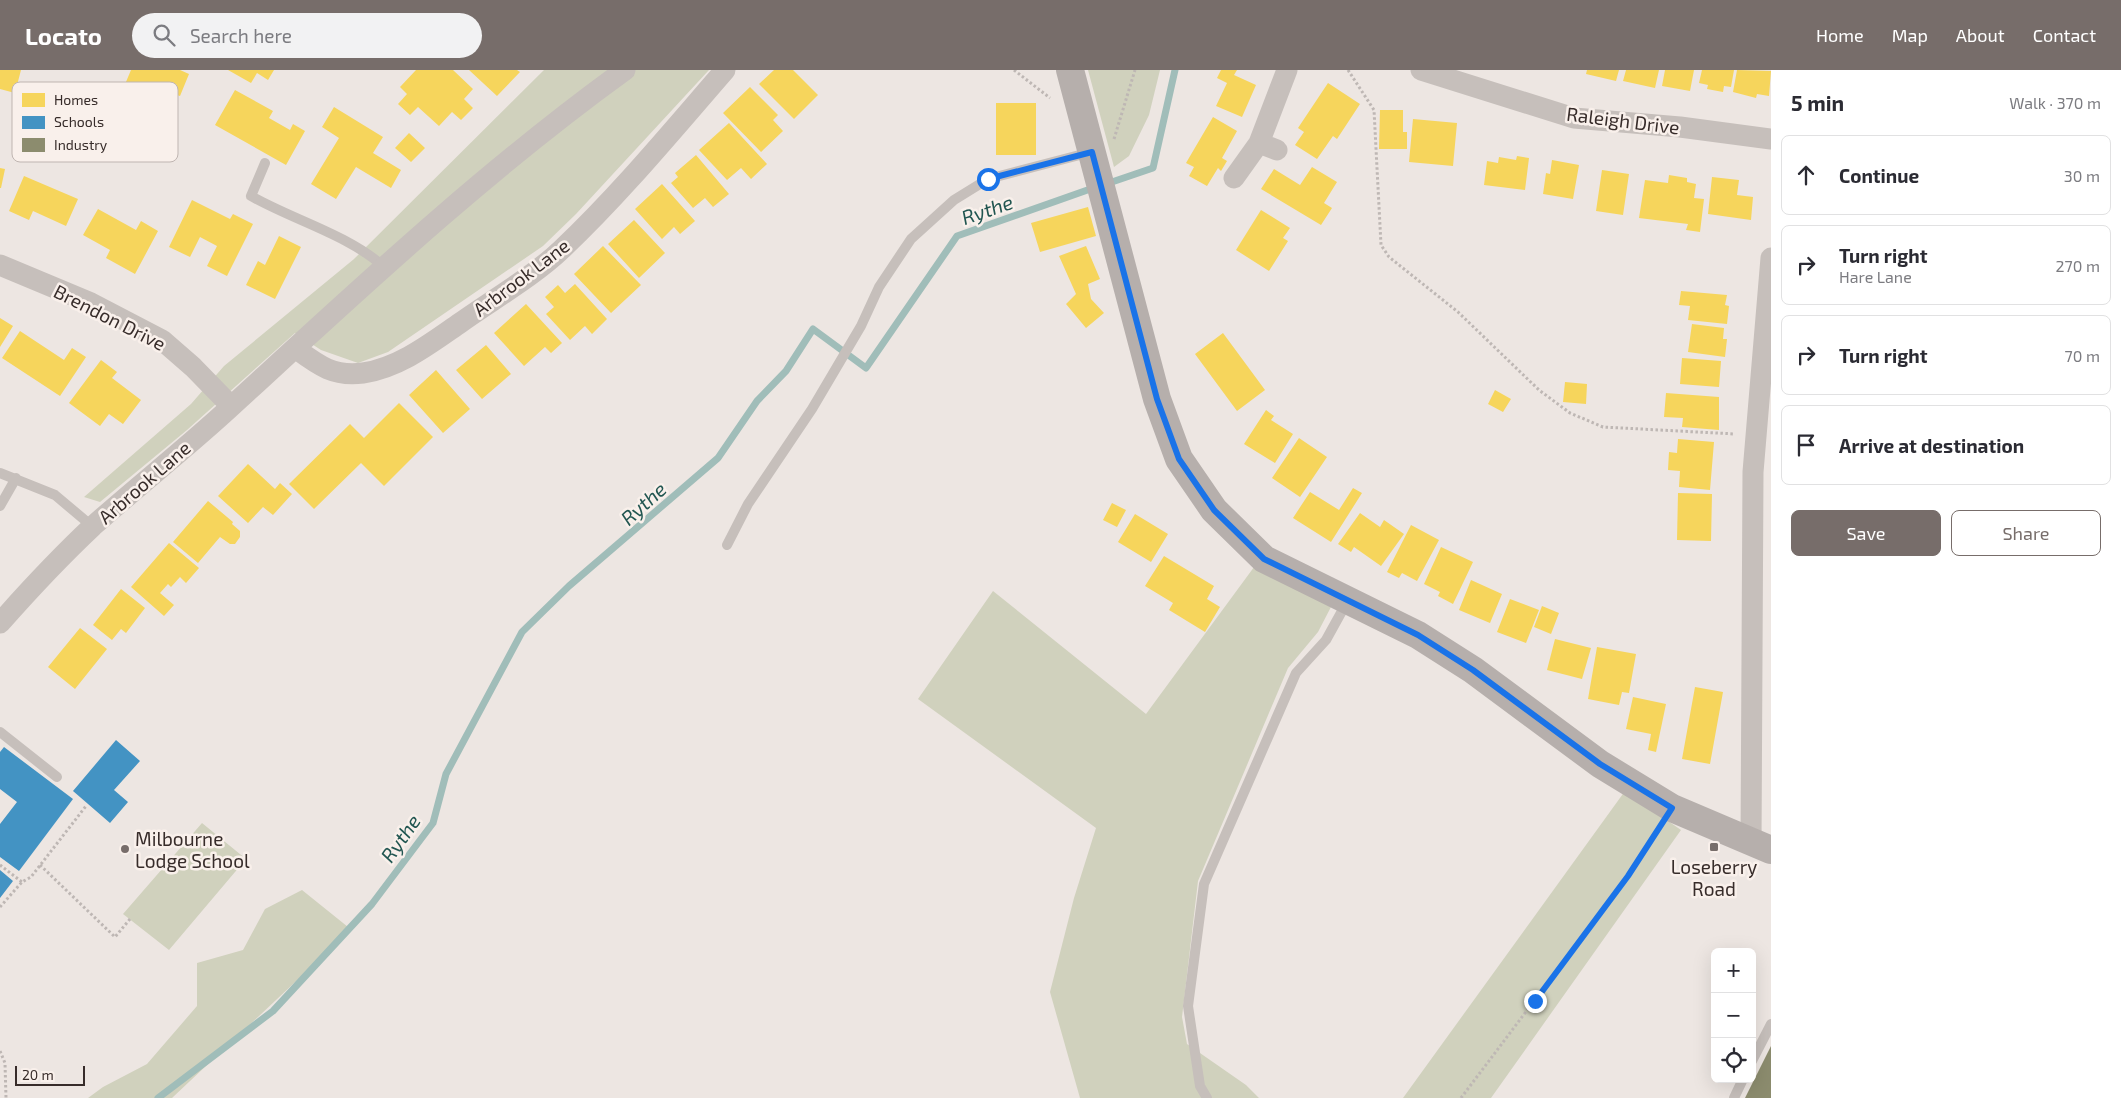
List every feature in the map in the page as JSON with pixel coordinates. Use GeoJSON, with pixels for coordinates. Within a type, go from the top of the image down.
{"type":"FeatureCollection","features":[{"type":"Feature","properties":{"kind":"street","name":"Arbrook Lane"},"geometry":{"type":"LineString","coordinates":[[295,348],[324,370],[337,373],[363,373],[393,365],[432,342],[560,251],[644,164],[725,70]]}},
{"type":"Feature","properties":{"kind":"street"},"geometry":{"type":"LineString","coordinates":[[1070,70],[1157,399],[1179,459],[1214,510],[1264,559],[1418,635],[1473,670],[1600,764],[1672,808],[1761,847],[1753,472],[1771,258]]}},
{"type":"Feature","properties":{"kind":"street"},"geometry":{"type":"LineString","coordinates":[[1234,178],[1268,147],[1287,70]]}},
{"type":"Feature","properties":{"kind":"street","name":"Raleigh Drive"},"geometry":{"type":"LineString","coordinates":[[1421,70],[1574,118],[1680,127],[1771,139]]}},
{"type":"Feature","properties":{"kind":"street","name":"Arbrook Lane"},"geometry":{"type":"LineString","coordinates":[[0,623],[41,576],[93,526],[231,406],[458,201],[618,72]]}},
{"type":"Feature","properties":{"kind":"street","name":"Brendon Drive"},"geometry":{"type":"LineString","coordinates":[[0,265],[91,303],[162,340],[193,367],[231,406]]}},
{"type":"Feature","properties":{"kind":"lane"},"geometry":{"type":"LineString","coordinates":[[727,545],[748,504],[812,409],[853,339],[879,287],[911,238],[954,200],[988,179],[1093,156]]}},
{"type":"Feature","properties":{"kind":"lane"},"geometry":{"type":"LineString","coordinates":[[265,163],[251,196],[372,256],[384,267]]}},
{"type":"Feature","properties":{"kind":"lane"},"geometry":{"type":"LineString","coordinates":[[0,473],[55,495],[93,526]]}},
{"type":"Feature","properties":{"kind":"lane"},"geometry":{"type":"LineString","coordinates":[[0,506],[16,478]]}},
{"type":"Feature","properties":{"kind":"lane"},"geometry":{"type":"LineString","coordinates":[[1207,1098],[1200,1086],[1188,1006],[1204,884],[1296,673],[1326,640],[1347,601]]}},
{"type":"Feature","properties":{"kind":"lane"},"geometry":{"type":"LineString","coordinates":[[0,732],[57,777]]}},
{"type":"Feature","properties":{"kind":"lane"},"geometry":{"type":"LineString","coordinates":[[1756,1053],[1771,1024]]}},
{"type":"Feature","properties":{"kind":"lane"},"geometry":{"type":"LineString","coordinates":[[1734,1098],[1741,1083]]}},
{"type":"Feature","properties":{"kind":"path"},"geometry":{"type":"LineString","coordinates":[[1014,70],[1072,117],[1083,120]]}},
{"type":"Feature","properties":{"kind":"path"},"geometry":{"type":"LineString","coordinates":[[1093,156],[1110,152],[1124,113],[1135,70]]}},
{"type":"Feature","properties":{"kind":"path"},"geometry":{"type":"LineString","coordinates":[[1348,70],[1374,110],[1381,244],[1389,257],[1458,312],[1552,402],[1582,419],[1603,427],[1756,435]]}},
{"type":"Feature","properties":{"kind":"path"},"geometry":{"type":"LineString","coordinates":[[0,907],[22,882],[31,877],[86,806]]}},
{"type":"Feature","properties":{"kind":"path"},"geometry":{"type":"LineString","coordinates":[[1461,1098],[1628,876],[1672,808]]}},
{"type":"Feature","properties":{"kind":"path"},"geometry":{"type":"LineString","coordinates":[[0,865],[22,882]]}},
{"type":"Feature","properties":{"kind":"path"},"geometry":{"type":"LineString","coordinates":[[40,865],[115,936],[130,919]]}},
{"type":"Feature","properties":{"kind":"path"},"geometry":{"type":"LineString","coordinates":[[0,1051],[5,1063],[6,1098]]}},
{"type":"Feature","properties":{"kind":"green space"},"geometry":{"type":"Polygon","coordinates":[[[544,70],[709,70],[576,214],[543,246],[388,352],[358,363],[321,350],[295,333],[187,430],[100,502],[84,497],[191,404],[224,366],[354,259],[544,70]]]}},
{"type":"Feature","properties":{"kind":"green space"},"geometry":{"type":"Polygon","coordinates":[[[1088,70],[1160,70],[1149,115],[1129,156],[1114,167],[1088,70]]]}},
{"type":"Feature","properties":{"kind":"green space"},"geometry":{"type":"Polygon","coordinates":[[[1257,563],[1332,605],[1318,632],[1288,668],[1198,881],[1182,1017],[1187,1044],[1246,1085],[1259,1098],[1080,1098],[1050,992],[1074,898],[1096,828],[918,699],[993,591],[1146,714],[1257,563]]]}},
{"type":"Feature","properties":{"kind":"green space"},"geometry":{"type":"Polygon","coordinates":[[[1625,791],[1681,830],[1491,1098],[1403,1098],[1625,791]]]}},
{"type":"Feature","properties":{"kind":"green space"},"geometry":{"type":"Polygon","coordinates":[[[202,823],[246,859],[169,950],[123,914],[202,823]]]}},
{"type":"Feature","properties":{"kind":"green space"},"geometry":{"type":"Polygon","coordinates":[[[302,890],[348,927],[310,968],[172,1098],[88,1098],[103,1087],[147,1064],[197,1006],[197,963],[243,950],[265,909],[302,890]]]}},
{"type":"Feature","properties":{"kind":"building: Homes"},"geometry":{"type":"Polygon","coordinates":[[[0,70],[21,70],[18,82],[12,82],[12,92],[0,89],[0,70]]]}},
{"type":"Feature","properties":{"kind":"building: Homes"},"geometry":{"type":"Polygon","coordinates":[[[131,70],[180,70],[189,74],[180,96],[178,95],[178,82],[126,82],[131,70]]]}},
{"type":"Feature","properties":{"kind":"building: Homes"},"geometry":{"type":"Polygon","coordinates":[[[228,70],[274,70],[268,80],[257,73],[251,83],[228,70]]]}},
{"type":"Feature","properties":{"kind":"building: Homes"},"geometry":{"type":"Polygon","coordinates":[[[416,70],[453,70],[473,89],[464,99],[473,108],[461,120],[452,112],[439,126],[418,107],[410,115],[398,104],[407,94],[400,87],[416,70]]]}},
{"type":"Feature","properties":{"kind":"building: Homes"},"geometry":{"type":"Polygon","coordinates":[[[469,70],[517,70],[520,72],[497,96],[469,70]]]}},
{"type":"Feature","properties":{"kind":"building: Homes"},"geometry":{"type":"Polygon","coordinates":[[[774,70],[793,70],[818,95],[794,119],[759,84],[774,70]]]}},
{"type":"Feature","properties":{"kind":"building: Homes"},"geometry":{"type":"Polygon","coordinates":[[[1221,70],[1237,70],[1234,75],[1256,85],[1242,117],[1216,106],[1227,83],[1217,78],[1221,70]]]}},
{"type":"Feature","properties":{"kind":"building: Homes"},"geometry":{"type":"Polygon","coordinates":[[[1587,70],[1619,70],[1616,81],[1586,74],[1587,70]]]}},
{"type":"Feature","properties":{"kind":"building: Homes"},"geometry":{"type":"Polygon","coordinates":[[[1626,70],[1659,70],[1655,88],[1623,81],[1626,70]]]}},
{"type":"Feature","properties":{"kind":"building: Homes"},"geometry":{"type":"Polygon","coordinates":[[[1665,70],[1694,70],[1690,91],[1662,86],[1665,70]]]}},
{"type":"Feature","properties":{"kind":"building: Homes"},"geometry":{"type":"Polygon","coordinates":[[[1702,70],[1734,70],[1731,87],[1724,86],[1723,92],[1707,89],[1708,85],[1699,83],[1702,70]]]}},
{"type":"Feature","properties":{"kind":"building: Homes"},"geometry":{"type":"Polygon","coordinates":[[[1737,70],[1771,71],[1769,96],[1757,94],[1756,98],[1733,92],[1737,70]]]}},
{"type":"Feature","properties":{"kind":"building: Homes"},"geometry":{"type":"Polygon","coordinates":[[[1328,83],[1360,104],[1337,139],[1333,136],[1317,159],[1295,145],[1304,132],[1298,128],[1328,83]]]}},
{"type":"Feature","properties":{"kind":"building: Homes"},"geometry":{"type":"Polygon","coordinates":[[[750,87],[778,115],[773,120],[783,131],[761,152],[723,113],[750,87]]]}},
{"type":"Feature","properties":{"kind":"building: Homes"},"geometry":{"type":"Polygon","coordinates":[[[235,90],[273,111],[269,118],[290,130],[293,124],[305,131],[286,165],[215,125],[235,90]]]}},
{"type":"Feature","properties":{"kind":"building: Homes"},"geometry":{"type":"Polygon","coordinates":[[[996,103],[1036,103],[1036,155],[996,155],[996,103]]]}},
{"type":"Feature","properties":{"kind":"building: Homes"},"geometry":{"type":"Polygon","coordinates":[[[334,107],[383,137],[373,153],[401,170],[391,188],[356,167],[336,199],[311,184],[339,138],[322,127],[334,107]]]}},
{"type":"Feature","properties":{"kind":"building: Homes"},"geometry":{"type":"Polygon","coordinates":[[[1380,110],[1403,110],[1403,132],[1407,132],[1407,149],[1379,149],[1380,110]]]}},
{"type":"Feature","properties":{"kind":"building: Homes"},"geometry":{"type":"Polygon","coordinates":[[[1213,117],[1237,131],[1222,158],[1227,161],[1221,171],[1218,168],[1207,186],[1189,176],[1194,167],[1186,163],[1213,117]]]}},
{"type":"Feature","properties":{"kind":"building: Homes"},"geometry":{"type":"Polygon","coordinates":[[[1413,119],[1457,123],[1453,166],[1409,162],[1413,119]]]}},
{"type":"Feature","properties":{"kind":"building: Homes"},"geometry":{"type":"Polygon","coordinates":[[[729,123],[767,164],[751,179],[741,168],[727,180],[699,150],[729,123]]]}},
{"type":"Feature","properties":{"kind":"building: Homes"},"geometry":{"type":"Polygon","coordinates":[[[409,133],[425,148],[411,162],[395,148],[409,133]]]}},
{"type":"Feature","properties":{"kind":"building: Homes"},"geometry":{"type":"Polygon","coordinates":[[[696,155],[729,194],[713,207],[705,198],[693,208],[671,183],[678,177],[675,173],[696,155]]]}},
{"type":"Feature","properties":{"kind":"building: Homes"},"geometry":{"type":"Polygon","coordinates":[[[1517,156],[1529,158],[1525,190],[1484,185],[1487,161],[1498,163],[1499,157],[1516,160],[1517,156]]]}},
{"type":"Feature","properties":{"kind":"building: Homes"},"geometry":{"type":"Polygon","coordinates":[[[1552,160],[1579,165],[1573,199],[1543,194],[1546,173],[1550,174],[1552,160]]]}},
{"type":"Feature","properties":{"kind":"building: Homes"},"geometry":{"type":"Polygon","coordinates":[[[1312,167],[1337,182],[1324,203],[1332,208],[1321,225],[1261,189],[1274,169],[1300,185],[1312,167]]]}},
{"type":"Feature","properties":{"kind":"building: Homes"},"geometry":{"type":"Polygon","coordinates":[[[0,168],[5,169],[1,188],[0,188],[0,168]]]}},
{"type":"Feature","properties":{"kind":"building: Homes"},"geometry":{"type":"Polygon","coordinates":[[[1602,170],[1629,174],[1623,215],[1596,211],[1602,170]]]}},
{"type":"Feature","properties":{"kind":"building: Homes"},"geometry":{"type":"Polygon","coordinates":[[[1669,175],[1687,178],[1687,182],[1696,184],[1694,198],[1704,199],[1700,232],[1686,230],[1688,224],[1639,218],[1645,180],[1668,183],[1669,175]]]}},
{"type":"Feature","properties":{"kind":"building: Homes"},"geometry":{"type":"Polygon","coordinates":[[[24,176],[78,199],[66,226],[33,211],[29,220],[9,211],[24,176]]]}},
{"type":"Feature","properties":{"kind":"building: Homes"},"geometry":{"type":"Polygon","coordinates":[[[1712,177],[1739,180],[1737,195],[1753,197],[1751,220],[1708,214],[1712,177]]]}},
{"type":"Feature","properties":{"kind":"building: Homes"},"geometry":{"type":"Polygon","coordinates":[[[662,184],[695,221],[680,234],[674,227],[662,239],[635,209],[662,184]]]}},
{"type":"Feature","properties":{"kind":"building: Homes"},"geometry":{"type":"Polygon","coordinates":[[[192,200],[230,219],[233,214],[253,224],[227,276],[207,266],[217,246],[200,237],[190,257],[169,247],[192,200]]]}},
{"type":"Feature","properties":{"kind":"building: Homes"},"geometry":{"type":"Polygon","coordinates":[[[1088,207],[1096,236],[1040,252],[1031,223],[1088,207]]]}},
{"type":"Feature","properties":{"kind":"building: Homes"},"geometry":{"type":"Polygon","coordinates":[[[98,209],[136,230],[141,221],[158,231],[135,274],[106,258],[110,250],[83,235],[98,209]]]}},
{"type":"Feature","properties":{"kind":"building: Homes"},"geometry":{"type":"Polygon","coordinates":[[[1261,210],[1290,228],[1283,238],[1288,241],[1269,271],[1236,250],[1261,210]]]}},
{"type":"Feature","properties":{"kind":"building: Homes"},"geometry":{"type":"Polygon","coordinates":[[[634,220],[665,253],[639,278],[608,244],[634,220]]]}},
{"type":"Feature","properties":{"kind":"building: Homes"},"geometry":{"type":"Polygon","coordinates":[[[279,236],[301,247],[275,299],[246,285],[258,261],[265,265],[279,236]]]}},
{"type":"Feature","properties":{"kind":"building: Homes"},"geometry":{"type":"Polygon","coordinates":[[[603,246],[641,285],[611,313],[574,274],[603,246]]]}},
{"type":"Feature","properties":{"kind":"building: Homes"},"geometry":{"type":"Polygon","coordinates":[[[1086,246],[1100,279],[1088,284],[1091,299],[1104,313],[1086,328],[1066,304],[1076,294],[1059,256],[1086,246]]]}},
{"type":"Feature","properties":{"kind":"building: Homes"},"geometry":{"type":"Polygon","coordinates":[[[575,284],[607,319],[592,334],[585,326],[570,340],[546,314],[554,307],[545,297],[558,285],[565,293],[575,284]]]}},
{"type":"Feature","properties":{"kind":"building: Homes"},"geometry":{"type":"Polygon","coordinates":[[[1681,291],[1727,295],[1725,305],[1729,306],[1727,324],[1688,320],[1690,306],[1679,305],[1681,291]]]}},
{"type":"Feature","properties":{"kind":"building: Homes"},"geometry":{"type":"Polygon","coordinates":[[[526,304],[562,343],[551,353],[545,347],[524,366],[494,333],[526,304]]]}},
{"type":"Feature","properties":{"kind":"building: Homes"},"geometry":{"type":"Polygon","coordinates":[[[0,318],[13,326],[0,347],[0,318]]]}},
{"type":"Feature","properties":{"kind":"building: Homes"},"geometry":{"type":"Polygon","coordinates":[[[1692,324],[1724,328],[1723,339],[1727,339],[1725,357],[1688,352],[1692,324]]]}},
{"type":"Feature","properties":{"kind":"building: Homes"},"geometry":{"type":"Polygon","coordinates":[[[20,331],[64,360],[72,348],[86,357],[60,396],[2,358],[20,331]]]}},
{"type":"Feature","properties":{"kind":"building: Homes"},"geometry":{"type":"Polygon","coordinates":[[[1223,333],[1265,390],[1237,411],[1195,354],[1223,333]]]}},
{"type":"Feature","properties":{"kind":"building: Homes"},"geometry":{"type":"Polygon","coordinates":[[[486,345],[511,374],[482,399],[456,370],[486,345]]]}},
{"type":"Feature","properties":{"kind":"building: Homes"},"geometry":{"type":"Polygon","coordinates":[[[1682,358],[1721,361],[1719,387],[1680,384],[1682,358]]]}},
{"type":"Feature","properties":{"kind":"building: Homes"},"geometry":{"type":"Polygon","coordinates":[[[101,360],[117,372],[112,378],[141,400],[123,424],[109,414],[100,426],[69,403],[101,360]]]}},
{"type":"Feature","properties":{"kind":"building: Homes"},"geometry":{"type":"Polygon","coordinates":[[[436,370],[470,409],[443,433],[409,395],[436,370]]]}},
{"type":"Feature","properties":{"kind":"building: Homes"},"geometry":{"type":"Polygon","coordinates":[[[1565,382],[1587,384],[1586,404],[1563,402],[1565,382]]]}},
{"type":"Feature","properties":{"kind":"building: Homes"},"geometry":{"type":"Polygon","coordinates":[[[1495,390],[1511,399],[1503,412],[1488,404],[1495,390]]]}},
{"type":"Feature","properties":{"kind":"building: Homes"},"geometry":{"type":"Polygon","coordinates":[[[1666,393],[1719,397],[1719,430],[1682,427],[1683,418],[1664,417],[1666,393]]]}},
{"type":"Feature","properties":{"kind":"building: Homes"},"geometry":{"type":"Polygon","coordinates":[[[399,403],[433,437],[384,486],[361,463],[314,509],[289,484],[350,424],[364,438],[399,403]]]}},
{"type":"Feature","properties":{"kind":"building: Homes"},"geometry":{"type":"Polygon","coordinates":[[[1266,410],[1274,416],[1271,420],[1293,434],[1275,463],[1244,444],[1266,410]]]}},
{"type":"Feature","properties":{"kind":"building: Homes"},"geometry":{"type":"Polygon","coordinates":[[[1299,438],[1327,457],[1300,497],[1272,478],[1299,438]]]}},
{"type":"Feature","properties":{"kind":"building: Homes"},"geometry":{"type":"Polygon","coordinates":[[[1678,439],[1714,442],[1710,490],[1679,487],[1680,471],[1668,470],[1669,452],[1677,453],[1678,439]]]}},
{"type":"Feature","properties":{"kind":"building: Homes"},"geometry":{"type":"Polygon","coordinates":[[[248,464],[275,489],[280,483],[292,494],[273,515],[263,507],[248,523],[218,496],[248,464]]]}},
{"type":"Feature","properties":{"kind":"building: Homes"},"geometry":{"type":"Polygon","coordinates":[[[1353,488],[1362,493],[1331,542],[1293,518],[1310,492],[1339,510],[1353,488]]]}},
{"type":"Feature","properties":{"kind":"building: Homes"},"geometry":{"type":"Polygon","coordinates":[[[1678,493],[1712,494],[1711,541],[1677,540],[1678,493]]]}},
{"type":"Feature","properties":{"kind":"building: Homes"},"geometry":{"type":"Polygon","coordinates":[[[208,501],[233,522],[232,524],[240,531],[240,537],[235,544],[230,544],[220,537],[198,563],[173,542],[208,501]]]}},
{"type":"Feature","properties":{"kind":"building: Homes"},"geometry":{"type":"Polygon","coordinates":[[[1112,503],[1126,510],[1117,527],[1103,520],[1112,503]]]}},
{"type":"Feature","properties":{"kind":"building: Homes"},"geometry":{"type":"Polygon","coordinates":[[[1360,513],[1380,527],[1384,520],[1404,534],[1381,566],[1354,547],[1351,552],[1338,544],[1360,513]]]}},
{"type":"Feature","properties":{"kind":"building: Homes"},"geometry":{"type":"Polygon","coordinates":[[[1135,514],[1168,534],[1151,562],[1118,542],[1135,514]]]}},
{"type":"Feature","properties":{"kind":"building: Homes"},"geometry":{"type":"Polygon","coordinates":[[[1411,525],[1439,540],[1417,581],[1402,573],[1399,578],[1387,572],[1411,525]]]}},
{"type":"Feature","properties":{"kind":"building: Homes"},"geometry":{"type":"Polygon","coordinates":[[[169,543],[199,568],[186,583],[180,577],[171,587],[168,584],[160,593],[174,605],[164,616],[131,587],[169,543]]]}},
{"type":"Feature","properties":{"kind":"building: Homes"},"geometry":{"type":"Polygon","coordinates":[[[1441,547],[1473,562],[1453,604],[1438,596],[1440,592],[1424,584],[1441,547]]]}},
{"type":"Feature","properties":{"kind":"building: Homes"},"geometry":{"type":"Polygon","coordinates":[[[1164,556],[1214,586],[1207,599],[1220,607],[1205,632],[1169,610],[1173,603],[1145,586],[1164,556]]]}},
{"type":"Feature","properties":{"kind":"building: Homes"},"geometry":{"type":"Polygon","coordinates":[[[1471,580],[1502,594],[1490,623],[1459,610],[1471,580]]]}},
{"type":"Feature","properties":{"kind":"building: Homes"},"geometry":{"type":"Polygon","coordinates":[[[121,589],[145,608],[126,633],[121,629],[112,640],[93,625],[121,589]]]}},
{"type":"Feature","properties":{"kind":"building: Homes"},"geometry":{"type":"Polygon","coordinates":[[[1510,599],[1539,610],[1526,643],[1497,632],[1510,599]]]}},
{"type":"Feature","properties":{"kind":"building: Homes"},"geometry":{"type":"Polygon","coordinates":[[[1542,606],[1559,613],[1551,634],[1534,627],[1542,606]]]}},
{"type":"Feature","properties":{"kind":"building: Homes"},"geometry":{"type":"Polygon","coordinates":[[[80,628],[107,649],[75,689],[48,667],[80,628]]]}},
{"type":"Feature","properties":{"kind":"building: Homes"},"geometry":{"type":"Polygon","coordinates":[[[1555,639],[1591,648],[1582,679],[1547,670],[1555,639]]]}},
{"type":"Feature","properties":{"kind":"building: Homes"},"geometry":{"type":"Polygon","coordinates":[[[1597,647],[1636,654],[1629,693],[1622,692],[1619,705],[1588,699],[1597,647]]]}},
{"type":"Feature","properties":{"kind":"building: Homes"},"geometry":{"type":"Polygon","coordinates":[[[1695,687],[1723,692],[1710,764],[1682,759],[1695,687]]]}},
{"type":"Feature","properties":{"kind":"building: Homes"},"geometry":{"type":"Polygon","coordinates":[[[1633,697],[1666,704],[1656,752],[1648,750],[1651,734],[1626,729],[1633,697]]]}},
{"type":"Feature","properties":{"kind":"building: Schools"},"geometry":{"type":"Polygon","coordinates":[[[116,740],[140,761],[114,790],[128,802],[110,823],[73,791],[116,740]]]}},
{"type":"Feature","properties":{"kind":"building: Schools"},"geometry":{"type":"Polygon","coordinates":[[[4,747],[73,799],[19,871],[0,857],[0,824],[17,802],[0,789],[0,752],[4,747]]]}},
{"type":"Feature","properties":{"kind":"building: Schools"},"geometry":{"type":"Polygon","coordinates":[[[0,870],[13,881],[0,898],[0,870]]]}},
{"type":"Feature","properties":{"kind":"building: Industry"},"geometry":{"type":"Polygon","coordinates":[[[1771,1046],[1771,1098],[1745,1098],[1752,1083],[1756,1083],[1756,1076],[1771,1046]]]}},
{"type":"Feature","properties":{"kind":"waterway","name":"Rythe"},"geometry":{"type":"LineString","coordinates":[[1106,184],[1153,168],[1175,70]]}},
{"type":"Feature","properties":{"kind":"waterway","name":"Rythe"},"geometry":{"type":"LineString","coordinates":[[158,1098],[273,1011],[372,904],[433,823],[446,774],[522,632],[569,586],[718,458],[757,401],[786,371],[813,329],[866,368],[957,236],[1096,187]]}},
{"type":"Feature","properties":{"kind":"place","name":"Loseberry Road"},"geometry":{"type":"Point","coordinates":[1714,847]}},
{"type":"Feature","properties":{"kind":"place","name":"Milbourne Lodge School"},"geometry":{"type":"Point","coordinates":[125,849]}},
{"type":"Feature","properties":{"kind":"route"},"geometry":{"type":"LineString","coordinates":[[988,179],[1092,152],[1157,399],[1179,459],[1214,510],[1264,559],[1418,635],[1473,670],[1600,764],[1672,808],[1628,876],[1535,1001]]}}]}
